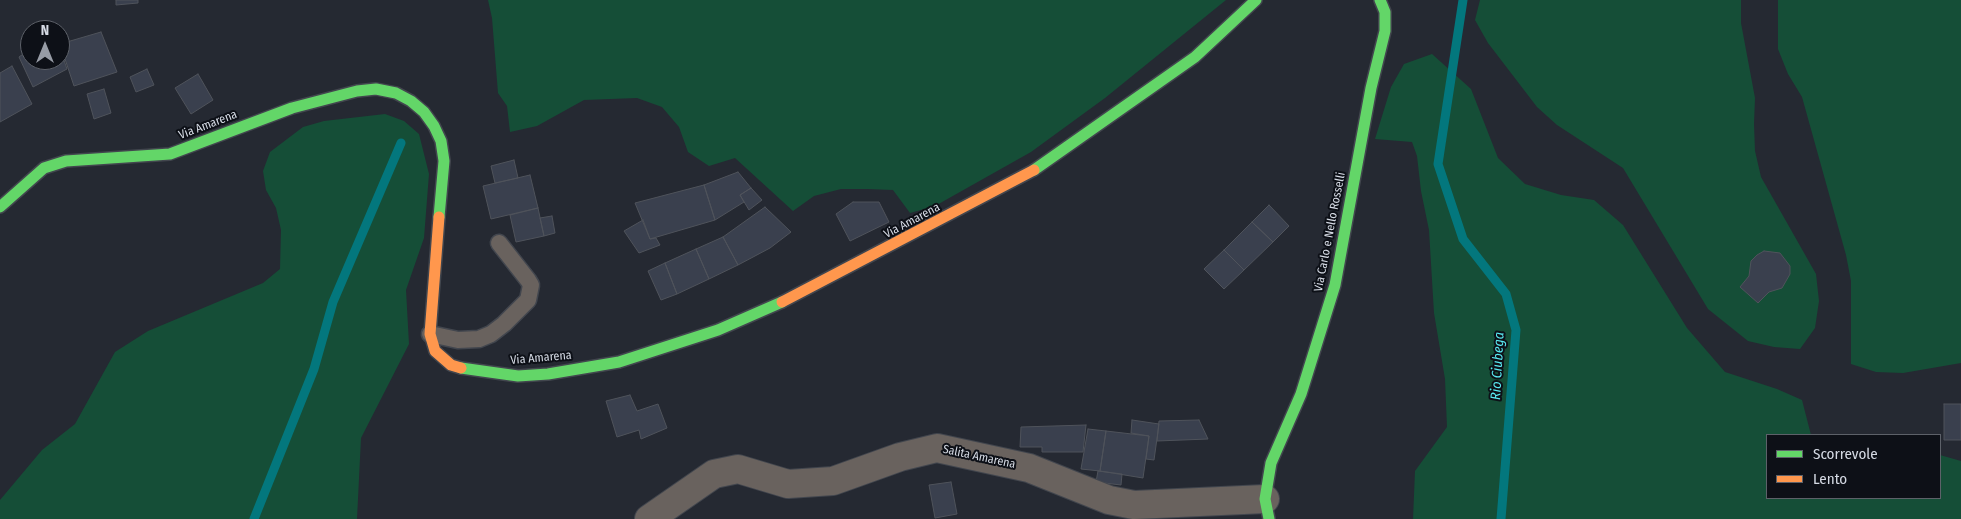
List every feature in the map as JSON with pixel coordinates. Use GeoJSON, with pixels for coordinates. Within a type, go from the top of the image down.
{"type":"FeatureCollection","features":[{"type":"Feature","properties":{"kind":"street","name":"Via Amarena"},"geometry":{"type":"LineString","coordinates":[[0,207],[44,168],[66,161],[170,154],[301,105],[357,91],[376,89],[396,93],[411,101],[424,112],[434,126],[441,141],[443,155],[430,334],[435,351],[451,365],[491,375],[518,376],[619,362],[718,330],[799,295],[1023,178],[1196,57],[1256,0]]}},
{"type":"Feature","properties":{"kind":"street","name":"Via Carlo e Nello Rosselli"},"geometry":{"type":"LineString","coordinates":[[1267,509],[1270,464],[1301,394],[1335,285],[1371,88],[1386,31],[1385,12],[1380,0]]}},
{"type":"Feature","properties":{"kind":"street","name":"Salita Amarena"},"geometry":{"type":"LineString","coordinates":[[648,519],[714,474],[738,469],[788,484],[833,481],[900,457],[938,448],[1029,468],[1109,500],[1134,505],[1267,509]]}},
{"type":"Feature","properties":{"kind":"lane"},"geometry":{"type":"LineString","coordinates":[[430,334],[458,340],[479,339],[491,334],[504,324],[528,300],[530,285],[528,280],[499,244]]}},
{"type":"Feature","properties":{"kind":"green space"},"geometry":{"type":"Polygon","coordinates":[[[488,0],[1226,0],[1105,98],[1031,152],[935,206],[910,213],[893,190],[867,189],[841,189],[814,196],[793,211],[735,158],[709,166],[688,152],[679,127],[662,107],[637,98],[584,100],[537,126],[510,132],[507,106],[498,93],[492,18],[488,0]]]}},
{"type":"Feature","properties":{"kind":"green space"},"geometry":{"type":"Polygon","coordinates":[[[1480,0],[1741,0],[1741,23],[1755,98],[1755,151],[1761,177],[1816,274],[1819,301],[1815,328],[1800,349],[1774,347],[1748,341],[1708,309],[1623,168],[1557,125],[1537,107],[1488,43],[1475,20],[1480,0]]]}},
{"type":"Feature","properties":{"kind":"green space"},"geometry":{"type":"Polygon","coordinates":[[[1778,0],[1961,0],[1961,363],[1903,373],[1876,372],[1851,364],[1851,281],[1846,255],[1802,97],[1788,74],[1778,49],[1778,0]]]}},
{"type":"Feature","properties":{"kind":"green space"},"geometry":{"type":"Polygon","coordinates":[[[1432,54],[1471,89],[1498,158],[1525,184],[1561,195],[1594,200],[1623,225],[1687,328],[1725,372],[1777,389],[1802,400],[1811,434],[1766,434],[1766,499],[1941,499],[1941,455],[1961,461],[1961,519],[1413,519],[1415,471],[1447,427],[1445,379],[1434,313],[1429,230],[1421,191],[1417,156],[1412,142],[1375,139],[1391,87],[1404,64],[1432,54]]]}},
{"type":"Feature","properties":{"kind":"green space"},"geometry":{"type":"Polygon","coordinates":[[[385,114],[404,121],[419,134],[429,174],[424,238],[406,290],[409,344],[361,438],[357,519],[0,519],[0,500],[42,450],[75,424],[115,352],[148,331],[263,283],[280,269],[281,230],[276,208],[266,190],[263,171],[270,152],[303,127],[324,121],[385,114]]]}},
{"type":"Feature","properties":{"kind":"building"},"geometry":{"type":"Polygon","coordinates":[[[116,0],[138,0],[138,3],[116,5],[116,0]]]}},
{"type":"Feature","properties":{"kind":"building"},"geometry":{"type":"Polygon","coordinates":[[[101,32],[117,72],[74,86],[69,70],[70,41],[101,32]]]}},
{"type":"Feature","properties":{"kind":"building"},"geometry":{"type":"Polygon","coordinates":[[[12,66],[32,104],[0,122],[0,73],[12,66]]]}},
{"type":"Feature","properties":{"kind":"building"},"geometry":{"type":"Polygon","coordinates":[[[147,69],[154,85],[136,92],[130,77],[147,69]]]}},
{"type":"Feature","properties":{"kind":"building"},"geometry":{"type":"Polygon","coordinates":[[[25,70],[65,70],[33,87],[25,70]]]}},
{"type":"Feature","properties":{"kind":"building"},"geometry":{"type":"Polygon","coordinates":[[[198,74],[213,100],[191,114],[175,88],[198,74]]]}},
{"type":"Feature","properties":{"kind":"building"},"geometry":{"type":"Polygon","coordinates":[[[104,89],[111,113],[94,119],[87,94],[104,89]]]}},
{"type":"Feature","properties":{"kind":"building"},"geometry":{"type":"Polygon","coordinates":[[[514,160],[518,178],[495,183],[491,166],[514,160]]]}},
{"type":"Feature","properties":{"kind":"building"},"geometry":{"type":"Polygon","coordinates":[[[738,172],[751,188],[740,195],[744,202],[715,220],[704,185],[738,172]]]}},
{"type":"Feature","properties":{"kind":"building"},"geometry":{"type":"Polygon","coordinates":[[[530,175],[538,208],[491,219],[483,186],[530,175]]]}},
{"type":"Feature","properties":{"kind":"building"},"geometry":{"type":"Polygon","coordinates":[[[704,185],[715,220],[650,239],[635,203],[704,185]]]}},
{"type":"Feature","properties":{"kind":"building"},"geometry":{"type":"Polygon","coordinates":[[[751,188],[762,200],[749,210],[740,195],[751,188]]]}},
{"type":"Feature","properties":{"kind":"building"},"geometry":{"type":"Polygon","coordinates":[[[853,202],[879,202],[889,222],[850,241],[836,214],[853,202]]]}},
{"type":"Feature","properties":{"kind":"building"},"geometry":{"type":"Polygon","coordinates":[[[1269,205],[1289,226],[1273,242],[1252,222],[1269,205]]]}},
{"type":"Feature","properties":{"kind":"building"},"geometry":{"type":"Polygon","coordinates":[[[765,207],[791,232],[770,248],[738,265],[723,237],[765,207]]]}},
{"type":"Feature","properties":{"kind":"building"},"geometry":{"type":"Polygon","coordinates":[[[538,208],[544,236],[516,242],[510,215],[538,208]]]}},
{"type":"Feature","properties":{"kind":"building"},"geometry":{"type":"Polygon","coordinates":[[[552,216],[555,233],[544,236],[540,218],[552,216]]]}},
{"type":"Feature","properties":{"kind":"building"},"geometry":{"type":"Polygon","coordinates":[[[643,220],[650,239],[656,238],[660,245],[639,253],[624,231],[643,220]]]}},
{"type":"Feature","properties":{"kind":"building"},"geometry":{"type":"Polygon","coordinates":[[[1252,222],[1273,242],[1244,270],[1224,250],[1252,222]]]}},
{"type":"Feature","properties":{"kind":"building"},"geometry":{"type":"Polygon","coordinates":[[[723,237],[738,265],[709,279],[696,249],[723,237]]]}},
{"type":"Feature","properties":{"kind":"building"},"geometry":{"type":"Polygon","coordinates":[[[696,249],[709,279],[677,294],[665,263],[696,249]]]}},
{"type":"Feature","properties":{"kind":"building"},"geometry":{"type":"Polygon","coordinates":[[[1224,250],[1244,270],[1224,289],[1204,269],[1224,250]]]}},
{"type":"Feature","properties":{"kind":"building"},"geometry":{"type":"Polygon","coordinates":[[[1764,251],[1780,253],[1790,266],[1790,274],[1782,288],[1769,292],[1758,303],[1740,287],[1749,276],[1751,261],[1764,251]]]}},
{"type":"Feature","properties":{"kind":"building"},"geometry":{"type":"Polygon","coordinates":[[[665,263],[677,294],[661,300],[648,271],[665,263]]]}},
{"type":"Feature","properties":{"kind":"building"},"geometry":{"type":"Polygon","coordinates":[[[630,395],[637,411],[658,404],[667,428],[641,439],[639,430],[617,437],[606,401],[630,395]]]}},
{"type":"Feature","properties":{"kind":"building"},"geometry":{"type":"Polygon","coordinates":[[[1944,404],[1961,404],[1961,440],[1944,440],[1944,404]]]}},
{"type":"Feature","properties":{"kind":"building"},"geometry":{"type":"Polygon","coordinates":[[[1132,420],[1159,424],[1154,460],[1146,459],[1149,436],[1131,433],[1132,420]]]}},
{"type":"Feature","properties":{"kind":"building"},"geometry":{"type":"Polygon","coordinates":[[[1199,420],[1208,439],[1157,441],[1159,421],[1199,420]]]}},
{"type":"Feature","properties":{"kind":"building"},"geometry":{"type":"Polygon","coordinates":[[[1086,425],[1083,452],[1042,452],[1042,447],[1020,447],[1021,427],[1086,425]]]}},
{"type":"Feature","properties":{"kind":"building"},"geometry":{"type":"Polygon","coordinates":[[[1088,429],[1106,431],[1100,471],[1081,469],[1088,429]]]}},
{"type":"Feature","properties":{"kind":"building"},"geometry":{"type":"Polygon","coordinates":[[[1106,431],[1149,436],[1143,478],[1100,471],[1106,431]]]}},
{"type":"Feature","properties":{"kind":"building"},"geometry":{"type":"Polygon","coordinates":[[[1098,471],[1122,474],[1121,485],[1096,482],[1098,471]]]}},
{"type":"Feature","properties":{"kind":"building"},"geometry":{"type":"Polygon","coordinates":[[[951,482],[957,514],[935,518],[929,485],[951,482]]]}},
{"type":"Feature","properties":{"kind":"waterway","name":"Rio Ciubega"},"geometry":{"type":"LineString","coordinates":[[1463,0],[1438,164],[1463,239],[1506,294],[1516,330],[1501,519]]}},
{"type":"Feature","properties":{"kind":"waterway"},"geometry":{"type":"LineString","coordinates":[[254,519],[314,369],[333,302],[401,143]]}},
{"type":"Feature","properties":{"kind":"traffic: fast"},"geometry":{"type":"LineString","coordinates":[[1034,170],[1195,57],[1256,0]]}},
{"type":"Feature","properties":{"kind":"traffic: fast"},"geometry":{"type":"LineString","coordinates":[[1269,519],[1265,499],[1271,463],[1301,394],[1335,285],[1371,88],[1385,31],[1385,12],[1380,0]]}},
{"type":"Feature","properties":{"kind":"traffic: fast"},"geometry":{"type":"LineString","coordinates":[[0,207],[44,168],[66,161],[170,154],[292,108],[357,91],[376,89],[396,93],[411,101],[424,112],[434,126],[441,141],[444,161],[439,217]]}},
{"type":"Feature","properties":{"kind":"traffic: fast"},"geometry":{"type":"LineString","coordinates":[[461,368],[518,376],[548,374],[619,362],[718,330],[782,302]]}},
{"type":"Feature","properties":{"kind":"traffic: slow"},"geometry":{"type":"LineString","coordinates":[[782,302],[1034,170]]}},
{"type":"Feature","properties":{"kind":"traffic: slow"},"geometry":{"type":"LineString","coordinates":[[439,217],[430,334],[435,351],[451,365],[461,368]]}}]}
